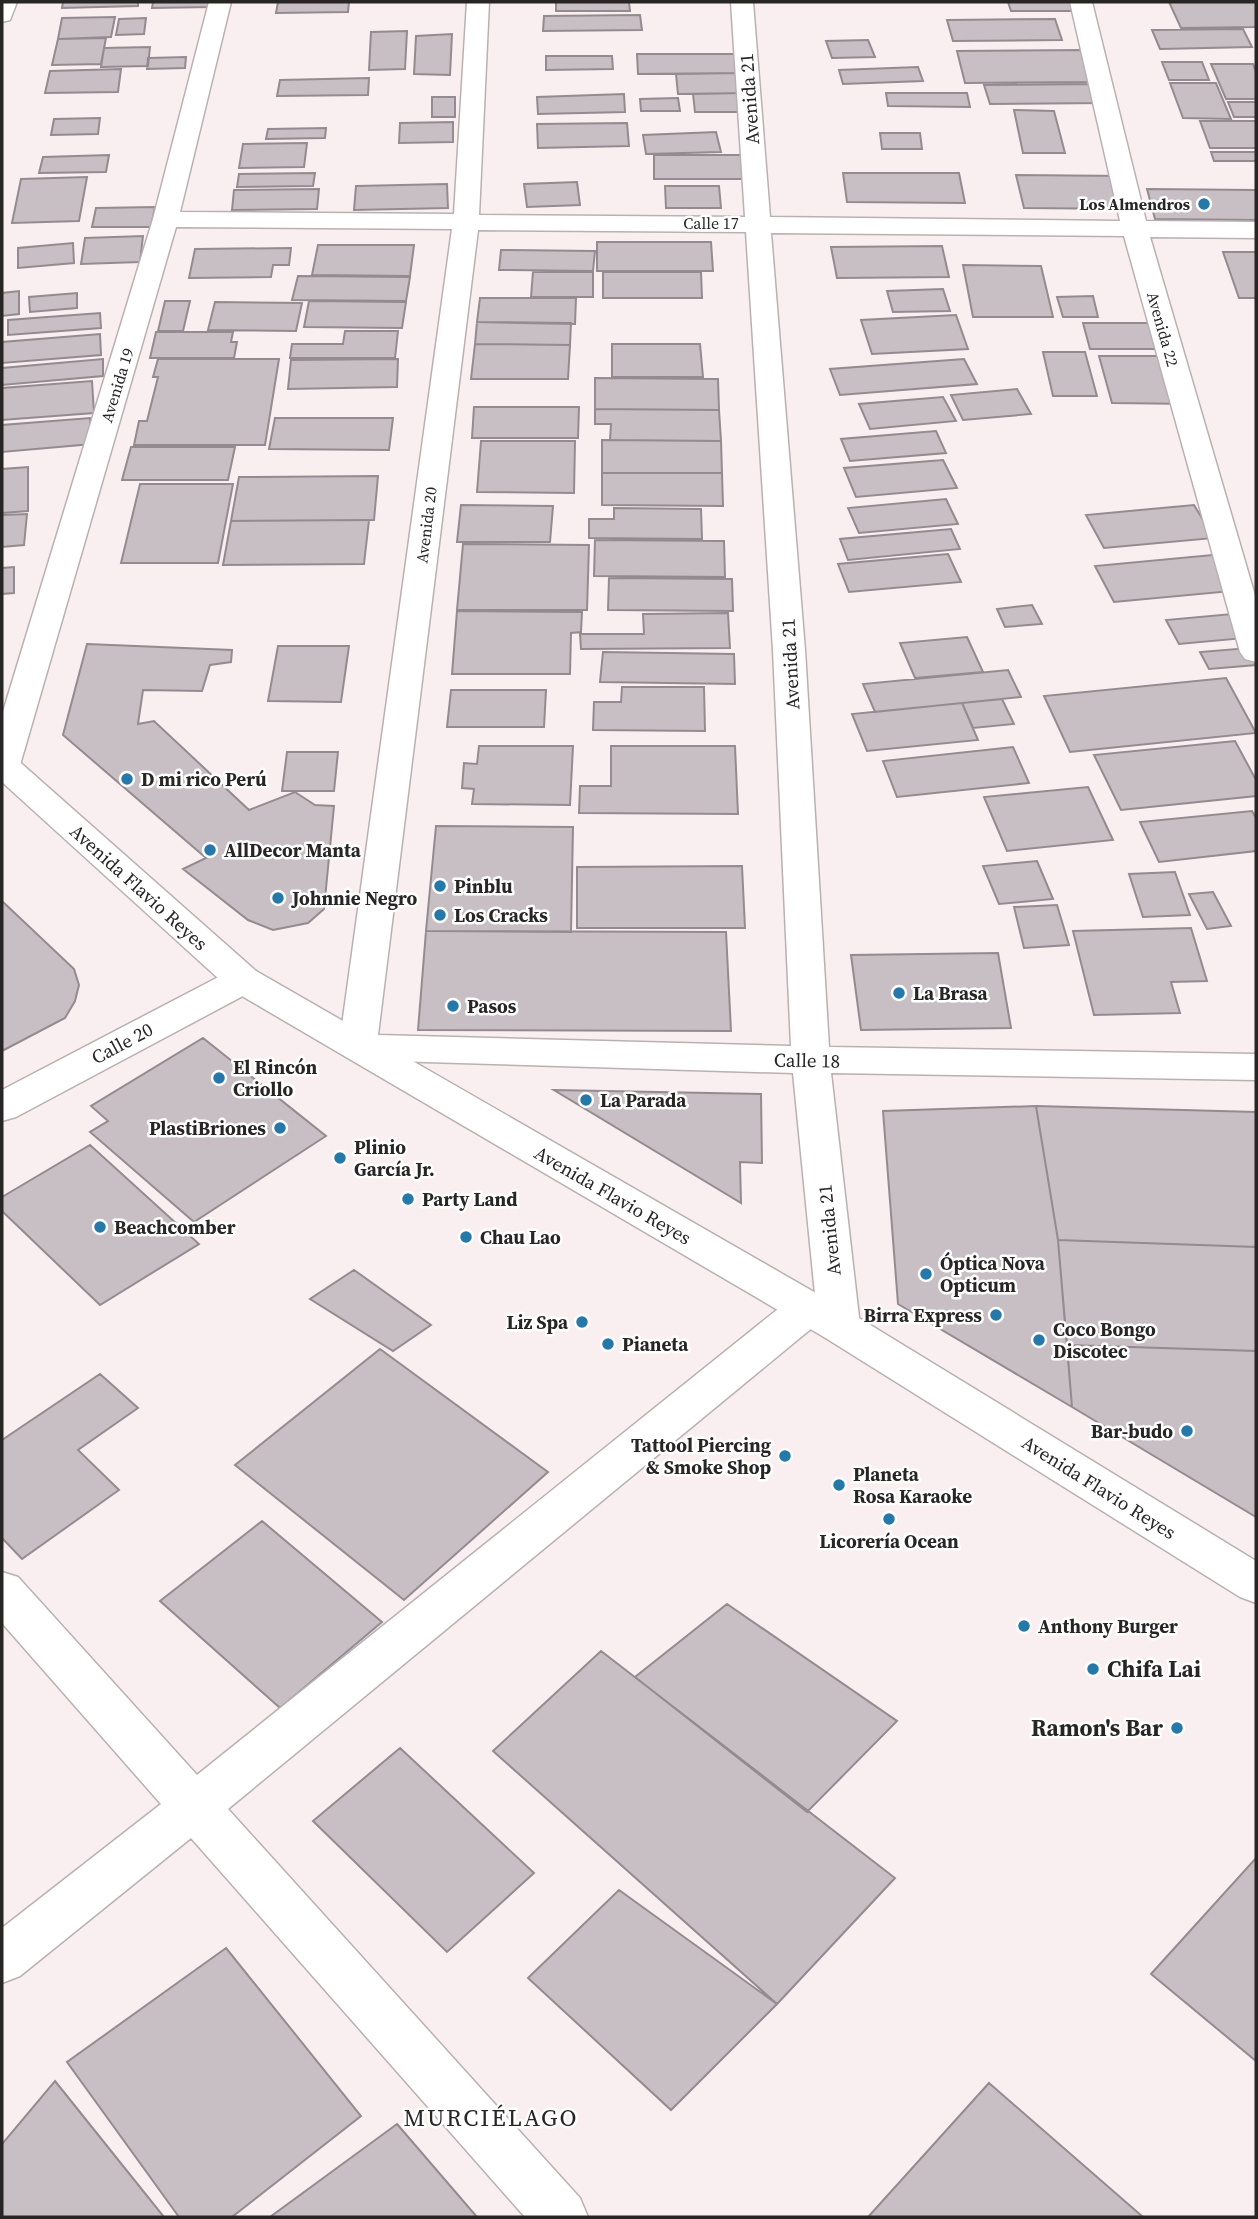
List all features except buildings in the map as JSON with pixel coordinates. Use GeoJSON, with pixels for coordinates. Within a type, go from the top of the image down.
{"type":"FeatureCollection","features":[{"type":"Feature","properties":{"kind":"street"},"geometry":{"type":"LineString","coordinates":[[2,15],[6,2]]}},
{"type":"Feature","properties":{"kind":"street","name":"Avenida 19"},"geometry":{"type":"LineString","coordinates":[[2,765],[166,219],[219,2]]}},
{"type":"Feature","properties":{"kind":"street","name":"Avenida 20"},"geometry":{"type":"LineString","coordinates":[[358,1047],[466,221],[478,2]]}},
{"type":"Feature","properties":{"kind":"street","name":"Avenida 21"},"geometry":{"type":"LineString","coordinates":[[742,2],[789,650],[823,1317]]}},
{"type":"Feature","properties":{"kind":"street","name":"Avenida 22"},"geometry":{"type":"LineString","coordinates":[[1081,2],[1135,229],[1256,652]]}},
{"type":"Feature","properties":{"kind":"street","name":"Calle 17"},"geometry":{"type":"LineString","coordinates":[[166,219],[1256,230]]}},
{"type":"Feature","properties":{"kind":"street","name":"Avenida Flavio Reyes"},"geometry":{"type":"LineString","coordinates":[[2,765],[243,980],[823,1317],[1256,1584]]}},
{"type":"Feature","properties":{"kind":"street","name":"Calle 20"},"geometry":{"type":"LineString","coordinates":[[2,1107],[243,980]]}},
{"type":"Feature","properties":{"kind":"street","name":"Calle 18"},"geometry":{"type":"LineString","coordinates":[[358,1047],[811,1060],[1256,1067]]}},
{"type":"Feature","properties":{"kind":"street"},"geometry":{"type":"LineString","coordinates":[[2,1959],[823,1317]]}},
{"type":"Feature","properties":{"kind":"street"},"geometry":{"type":"LineString","coordinates":[[2,1591],[561,2217]]}},
{"type":"Feature","properties":{"kind":"place","name":"Los Almendros"},"geometry":{"type":"Point","coordinates":[1204,204]}},
{"type":"Feature","properties":{"kind":"place","name":"D mi rico Perú"},"geometry":{"type":"Point","coordinates":[127,779]}},
{"type":"Feature","properties":{"kind":"place","name":"AllDecor Manta"},"geometry":{"type":"Point","coordinates":[210,850]}},
{"type":"Feature","properties":{"kind":"place","name":"Pinblu"},"geometry":{"type":"Point","coordinates":[440,886]}},
{"type":"Feature","properties":{"kind":"place","name":"Johnnie Negro"},"geometry":{"type":"Point","coordinates":[278,898]}},
{"type":"Feature","properties":{"kind":"place","name":"Los Cracks"},"geometry":{"type":"Point","coordinates":[440,915]}},
{"type":"Feature","properties":{"kind":"place","name":"La Brasa"},"geometry":{"type":"Point","coordinates":[899,993]}},
{"type":"Feature","properties":{"kind":"place","name":"Pasos"},"geometry":{"type":"Point","coordinates":[453,1006]}},
{"type":"Feature","properties":{"kind":"place","name":"El Rincón Criollo"},"geometry":{"type":"Point","coordinates":[219,1078]}},
{"type":"Feature","properties":{"kind":"place","name":"La Parada"},"geometry":{"type":"Point","coordinates":[586,1100]}},
{"type":"Feature","properties":{"kind":"place","name":"PlastiBriones"},"geometry":{"type":"Point","coordinates":[280,1128]}},
{"type":"Feature","properties":{"kind":"place","name":"Plinio García Jr."},"geometry":{"type":"Point","coordinates":[340,1158]}},
{"type":"Feature","properties":{"kind":"place","name":"Party Land"},"geometry":{"type":"Point","coordinates":[408,1199]}},
{"type":"Feature","properties":{"kind":"place","name":"Beachcomber"},"geometry":{"type":"Point","coordinates":[100,1227]}},
{"type":"Feature","properties":{"kind":"place","name":"Chau Lao"},"geometry":{"type":"Point","coordinates":[466,1237]}},
{"type":"Feature","properties":{"kind":"place","name":"Óptica Nova Opticum"},"geometry":{"type":"Point","coordinates":[926,1274]}},
{"type":"Feature","properties":{"kind":"place","name":"Birra Express"},"geometry":{"type":"Point","coordinates":[996,1315]}},
{"type":"Feature","properties":{"kind":"place","name":"Liz Spa"},"geometry":{"type":"Point","coordinates":[582,1322]}},
{"type":"Feature","properties":{"kind":"place","name":"Coco Bongo Discotec"},"geometry":{"type":"Point","coordinates":[1039,1340]}},
{"type":"Feature","properties":{"kind":"place","name":"Pianeta"},"geometry":{"type":"Point","coordinates":[608,1344]}},
{"type":"Feature","properties":{"kind":"place","name":"Bar-budo"},"geometry":{"type":"Point","coordinates":[1187,1431]}},
{"type":"Feature","properties":{"kind":"place","name":"Tattool Piercing & Smoke Shop"},"geometry":{"type":"Point","coordinates":[785,1456]}},
{"type":"Feature","properties":{"kind":"place","name":"Planeta Rosa Karaoke"},"geometry":{"type":"Point","coordinates":[839,1485]}},
{"type":"Feature","properties":{"kind":"place","name":"Licorería Ocean"},"geometry":{"type":"Point","coordinates":[889,1519]}},
{"type":"Feature","properties":{"kind":"place","name":"Anthony Burger"},"geometry":{"type":"Point","coordinates":[1024,1626]}},
{"type":"Feature","properties":{"kind":"place","name":"Chifa Lai"},"geometry":{"type":"Point","coordinates":[1093,1669]}},
{"type":"Feature","properties":{"kind":"place","name":"Ramon's Bar"},"geometry":{"type":"Point","coordinates":[1177,1728]}},
{"type":"Feature","properties":{"kind":"district","name":"MURCIÉLAGO"},"geometry":{"type":"Point","coordinates":[491,2118]}}]}
